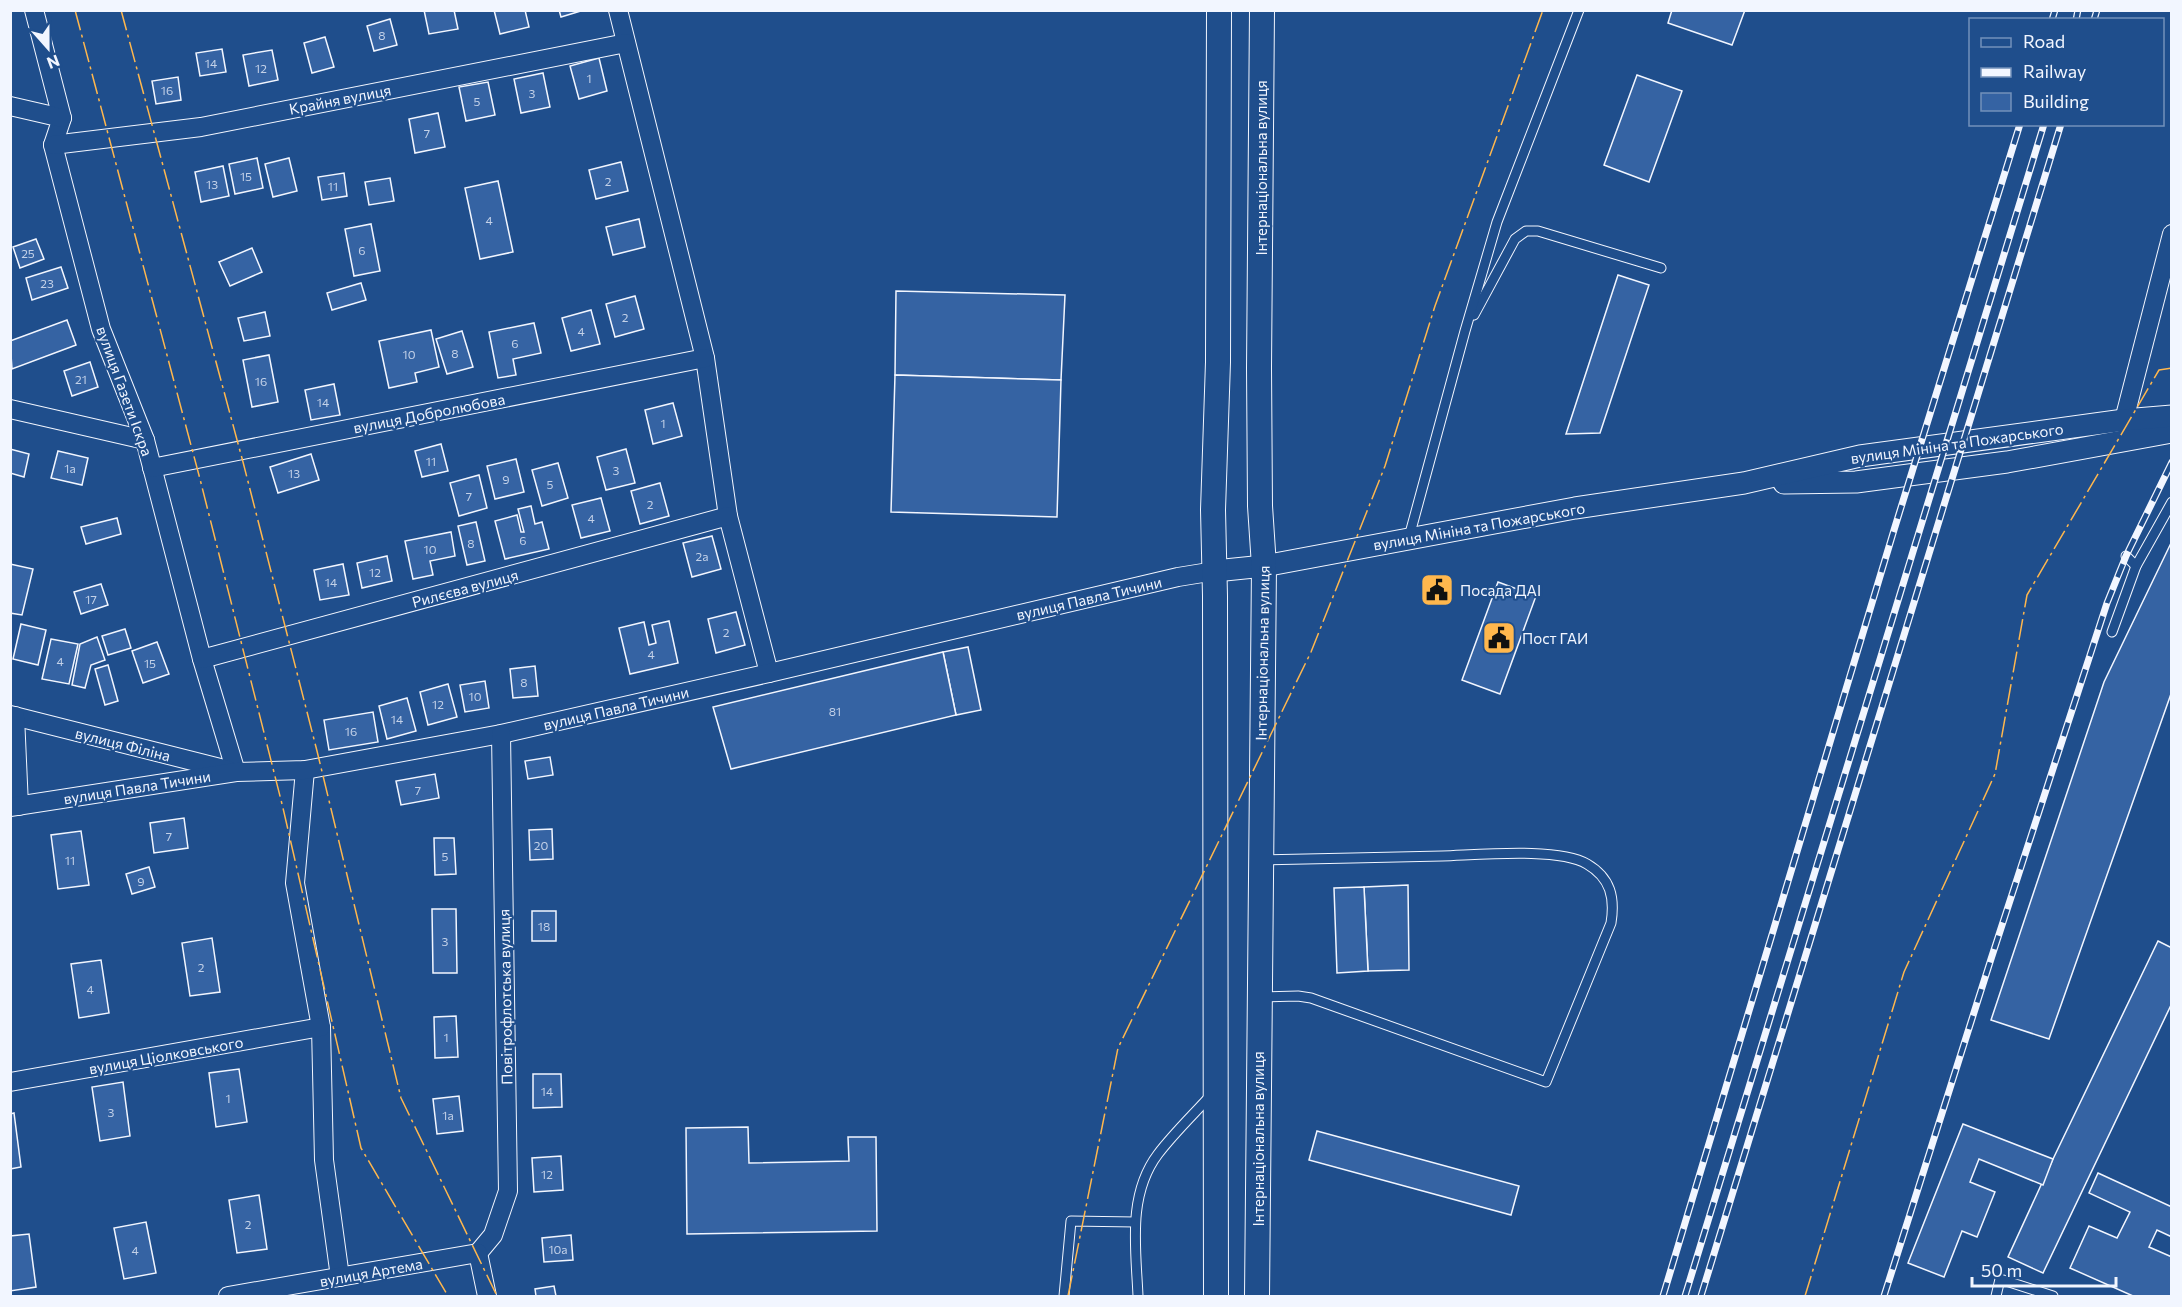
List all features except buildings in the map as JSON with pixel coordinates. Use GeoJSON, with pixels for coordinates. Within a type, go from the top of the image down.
{"type":"FeatureCollection","features":[{"type":"Feature","properties":{"kind":"main road"},"geometry":{"type":"LineString","coordinates":[[1216,1296],[1213,510],[1218,362],[1219,10]]}},
{"type":"Feature","properties":{"kind":"main road","name":"Інтернаціональна вулиця"},"geometry":{"type":"LineString","coordinates":[[1257,1296],[1264,566],[1260,506],[1259,414],[1262,10]]}},
{"type":"Feature","properties":{"kind":"street"},"geometry":{"type":"LineString","coordinates":[[34,10],[62,118],[53,145]]}},
{"type":"Feature","properties":{"kind":"street"},"geometry":{"type":"LineString","coordinates":[[618,10],[705,358],[728,516],[769,674]]}},
{"type":"Feature","properties":{"kind":"street","name":"Крайня вулиця"},"geometry":{"type":"LineString","coordinates":[[53,145],[201,127],[626,43]]}},
{"type":"Feature","properties":{"kind":"street"},"geometry":{"type":"LineString","coordinates":[[10,106],[62,118]]}},
{"type":"Feature","properties":{"kind":"street","name":"вулиця Газети Іскра"},"geometry":{"type":"LineString","coordinates":[[53,145],[101,329],[145,440],[202,659],[236,772]]}},
{"type":"Feature","properties":{"kind":"street"},"geometry":{"type":"LineString","coordinates":[[2124,420],[2172,234]]}},
{"type":"Feature","properties":{"kind":"street","name":"вулиця Добролюбова"},"geometry":{"type":"LineString","coordinates":[[152,468],[705,358]]}},
{"type":"Feature","properties":{"kind":"street"},"geometry":{"type":"LineString","coordinates":[[10,409],[145,440]]}},
{"type":"Feature","properties":{"kind":"street","name":"вулиця Мініна та Пожарського"},"geometry":{"type":"LineString","coordinates":[[1215,571],[1264,566],[1409,537],[1575,508],[1744,483],[1860,456],[2124,420],[2172,416]]}},
{"type":"Feature","properties":{"kind":"street","name":"вулиця Мініна та Пожарського"},"geometry":{"type":"LineString","coordinates":[[1744,483],[1856,482],[2007,462],[2172,432]]}},
{"type":"Feature","properties":{"kind":"street","name":"Рилєєва вулиця"},"geometry":{"type":"LineString","coordinates":[[202,659],[728,516]]}},
{"type":"Feature","properties":{"kind":"street","name":"вулиця Павла Тичини"},"geometry":{"type":"LineString","coordinates":[[15,806],[236,772],[305,770],[501,734],[769,674],[1178,577],[1215,571]]}},
{"type":"Feature","properties":{"kind":"street"},"geometry":{"type":"LineString","coordinates":[[13,716],[15,806]]}},
{"type":"Feature","properties":{"kind":"street","name":"вулиця Філіна"},"geometry":{"type":"LineString","coordinates":[[13,716],[236,772]]}},
{"type":"Feature","properties":{"kind":"street","name":"Повітрофлотська вулиця"},"geometry":{"type":"LineString","coordinates":[[478,1253],[493,1235],[508,1191],[501,734]]}},
{"type":"Feature","properties":{"kind":"street"},"geometry":{"type":"LineString","coordinates":[[305,770],[295,883],[321,1026],[324,1160],[340,1277]]}},
{"type":"Feature","properties":{"kind":"street","name":"вулиця Ціолковського"},"geometry":{"type":"LineString","coordinates":[[10,1082],[321,1026]]}},
{"type":"Feature","properties":{"kind":"street"},"geometry":{"type":"LineString","coordinates":[[478,1253],[487,1296]]}},
{"type":"Feature","properties":{"kind":"street","name":"вулиця Артема"},"geometry":{"type":"LineString","coordinates":[[228,1296],[478,1253]]}},
{"type":"Feature","properties":{"kind":"lane"},"geometry":{"type":"LineString","coordinates":[[1409,537],[1497,222],[1580,10]]}},
{"type":"Feature","properties":{"kind":"lane"},"geometry":{"type":"LineString","coordinates":[[1465,331],[1515,239],[1526,231],[1538,231],[1661,268]]}},
{"type":"Feature","properties":{"kind":"lane"},"geometry":{"type":"LineString","coordinates":[[2112,632],[2136,567],[2172,502]]}},
{"type":"Feature","properties":{"kind":"lane"},"geometry":{"type":"LineString","coordinates":[[2126,556],[2136,567]]}},
{"type":"Feature","properties":{"kind":"lane"},"geometry":{"type":"LineString","coordinates":[[1259,997],[1311,998],[1546,1082],[1611,923],[1613,909],[1612,895],[1606,881],[1589,865],[1572,858],[1528,854],[1260,860]]}},
{"type":"Feature","properties":{"kind":"lane"},"geometry":{"type":"LineString","coordinates":[[1138,1296],[1135,1222],[1140,1189],[1158,1154],[1216,1089]]}},
{"type":"Feature","properties":{"kind":"lane"},"geometry":{"type":"LineString","coordinates":[[1064,1296],[1071,1221],[1135,1222]]}},
{"type":"Feature","properties":{"kind":"lane"},"geometry":{"type":"LineString","coordinates":[[1996,1296],[2000,1279],[2053,1296]]}},
{"type":"Feature","properties":{"kind":"railway"},"geometry":{"type":"LineString","coordinates":[[2053,18],[2055,10]]}},
{"type":"Feature","properties":{"kind":"railway"},"geometry":{"type":"LineString","coordinates":[[2076,18],[2078,10]]}},
{"type":"Feature","properties":{"kind":"railway"},"geometry":{"type":"LineString","coordinates":[[2095,18],[2097,10]]}},
{"type":"Feature","properties":{"kind":"railway"},"geometry":{"type":"LineString","coordinates":[[1663,1296],[1894,530],[2019,126]]}},
{"type":"Feature","properties":{"kind":"railway"},"geometry":{"type":"LineString","coordinates":[[1685,1296],[2043,126]]}},
{"type":"Feature","properties":{"kind":"railway"},"geometry":{"type":"LineString","coordinates":[[1701,1296],[2060,126]]}},
{"type":"Feature","properties":{"kind":"railway"},"geometry":{"type":"LineString","coordinates":[[1884,1296],[2107,603],[2126,556],[2172,462]]}},
{"type":"Feature","properties":{"kind":"power"},"geometry":{"type":"LineString","coordinates":[[75,10],[200,479],[283,808],[361,1148],[448,1296]]}},
{"type":"Feature","properties":{"kind":"power"},"geometry":{"type":"LineString","coordinates":[[121,10],[243,462],[317,751],[401,1098],[497,1296]]}},
{"type":"Feature","properties":{"kind":"power"},"geometry":{"type":"LineString","coordinates":[[1068,1296],[1118,1048],[1311,652],[1385,466],[1435,306],[1543,10]]}},
{"type":"Feature","properties":{"kind":"power"},"geometry":{"type":"LineString","coordinates":[[1805,1296],[1904,972],[1995,774],[2027,595],[2159,370],[2172,368]]}},
{"type":"Feature","properties":{"kind":"place","name":"Посада ДАІ"},"geometry":{"type":"Point","coordinates":[1437,590]}},
{"type":"Feature","properties":{"kind":"place","name":"Пост ГАИ"},"geometry":{"type":"Point","coordinates":[1499,638]}}]}
